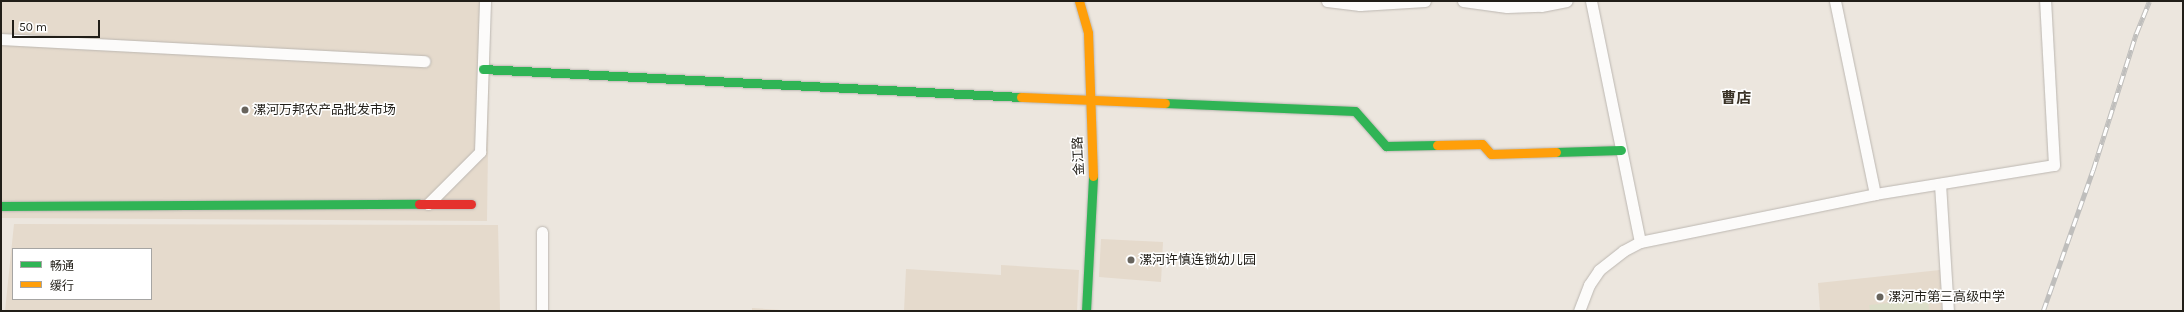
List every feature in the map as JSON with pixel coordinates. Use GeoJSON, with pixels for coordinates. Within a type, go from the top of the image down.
{"type":"FeatureCollection","features":[{"type":"Feature","properties":{"kind":"street"},"geometry":{"type":"LineString","coordinates":[[428,204],[480,152],[484,1]]}},
{"type":"Feature","properties":{"kind":"street","name":"金江路"},"geometry":{"type":"LineString","coordinates":[[1079,1],[1088,33],[1089,100],[1094,182],[1086,311]]}},
{"type":"Feature","properties":{"kind":"street"},"geometry":{"type":"LineString","coordinates":[[1327,1],[1360,3],[1425,1]]}},
{"type":"Feature","properties":{"kind":"street"},"geometry":{"type":"LineString","coordinates":[[1463,1],[1507,7],[1541,6],[1567,1]]}},
{"type":"Feature","properties":{"kind":"street"},"geometry":{"type":"LineString","coordinates":[[1591,1],[1640,242]]}},
{"type":"Feature","properties":{"kind":"street"},"geometry":{"type":"LineString","coordinates":[[1835,1],[1875,194]]}},
{"type":"Feature","properties":{"kind":"street"},"geometry":{"type":"LineString","coordinates":[[1579,311],[1589,285],[1599,270],[1623,251],[1640,242],[1875,194],[2054,166],[2045,1]]}},
{"type":"Feature","properties":{"kind":"street"},"geometry":{"type":"LineString","coordinates":[[1,39],[424,61]]}},
{"type":"Feature","properties":{"kind":"street"},"geometry":{"type":"LineString","coordinates":[[482,69],[1089,100],[1355,111],[1386,146],[1482,144],[1492,154],[1621,150]]}},
{"type":"Feature","properties":{"kind":"street"},"geometry":{"type":"LineString","coordinates":[[1940,184],[1948,311]]}},
{"type":"Feature","properties":{"kind":"street"},"geometry":{"type":"LineString","coordinates":[[1,206],[471,204]]}},
{"type":"Feature","properties":{"kind":"street"},"geometry":{"type":"LineString","coordinates":[[542,232],[542,311]]}},
{"type":"Feature","properties":{"kind":"shaded area","name":"漯河万邦农产品批发市场"},"geometry":{"type":"Polygon","coordinates":[[[1,1],[490,1],[487,221],[1,218],[1,1]]]}},
{"type":"Feature","properties":{"kind":"shaded area"},"geometry":{"type":"Polygon","coordinates":[[[14,224],[498,225],[500,311],[5,311],[14,224]]]}},
{"type":"Feature","properties":{"kind":"shaded area","name":"漯河许慎连锁幼儿园"},"geometry":{"type":"Polygon","coordinates":[[[1101,239],[1163,242],[1161,282],[1099,277],[1101,239]]]}},
{"type":"Feature","properties":{"kind":"shaded area"},"geometry":{"type":"Polygon","coordinates":[[[1001,265],[1079,270],[1077,311],[904,311],[906,269],[1001,275],[1001,265]]]}},
{"type":"Feature","properties":{"kind":"shaded area","name":"漯河市第三高级中学"},"geometry":{"type":"Polygon","coordinates":[[[1940,270],[1942,311],[1820,311],[1818,283],[1940,270]]]}},
{"type":"Feature","properties":{"kind":"shaded area"},"geometry":{"type":"Polygon","coordinates":[[[752,308],[796,311],[752,311],[752,308]]]}},
{"type":"Feature","properties":{"kind":"green space"},"geometry":{"type":"Polygon","coordinates":[[[1928,299],[1929,311],[1870,311],[1869,305],[1928,299]]]}},
{"type":"Feature","properties":{"kind":"railway"},"geometry":{"type":"LineString","coordinates":[[2043,311],[2093,170],[2136,34],[2149,1]]}},
{"type":"Feature","properties":{"kind":"traffic: fast"},"geometry":{"type":"LineString","coordinates":[[483,69],[1021,97]]}},
{"type":"Feature","properties":{"kind":"traffic: fast"},"geometry":{"type":"LineString","coordinates":[[1165,103],[1355,111],[1386,146],[1437,145]]}},
{"type":"Feature","properties":{"kind":"traffic: fast"},"geometry":{"type":"LineString","coordinates":[[1556,152],[1621,150]]}},
{"type":"Feature","properties":{"kind":"traffic: fast"},"geometry":{"type":"LineString","coordinates":[[1086,311],[1093,176]]}},
{"type":"Feature","properties":{"kind":"traffic: fast"},"geometry":{"type":"LineString","coordinates":[[1,206],[419,204]]}},
{"type":"Feature","properties":{"kind":"traffic: slow"},"geometry":{"type":"LineString","coordinates":[[1079,1],[1088,33],[1093,176]]}},
{"type":"Feature","properties":{"kind":"traffic: slow"},"geometry":{"type":"LineString","coordinates":[[1021,97],[1165,103]]}},
{"type":"Feature","properties":{"kind":"traffic: slow"},"geometry":{"type":"LineString","coordinates":[[1437,145],[1482,144],[1491,154],[1556,152]]}},
{"type":"Feature","properties":{"kind":"traffic: jam"},"geometry":{"type":"LineString","coordinates":[[419,204],[471,204]]}},
{"type":"Feature","properties":{"kind":"place","name":"漯河万邦农产品批发市场"},"geometry":{"type":"Point","coordinates":[245,110]}},
{"type":"Feature","properties":{"kind":"place","name":"漯河许慎连锁幼儿园"},"geometry":{"type":"Point","coordinates":[1131,260]}},
{"type":"Feature","properties":{"kind":"place","name":"漯河市第三高级中学"},"geometry":{"type":"Point","coordinates":[1880,297]}},
{"type":"Feature","properties":{"kind":"district","name":"曹店"},"geometry":{"type":"Point","coordinates":[1736,99]}}]}
